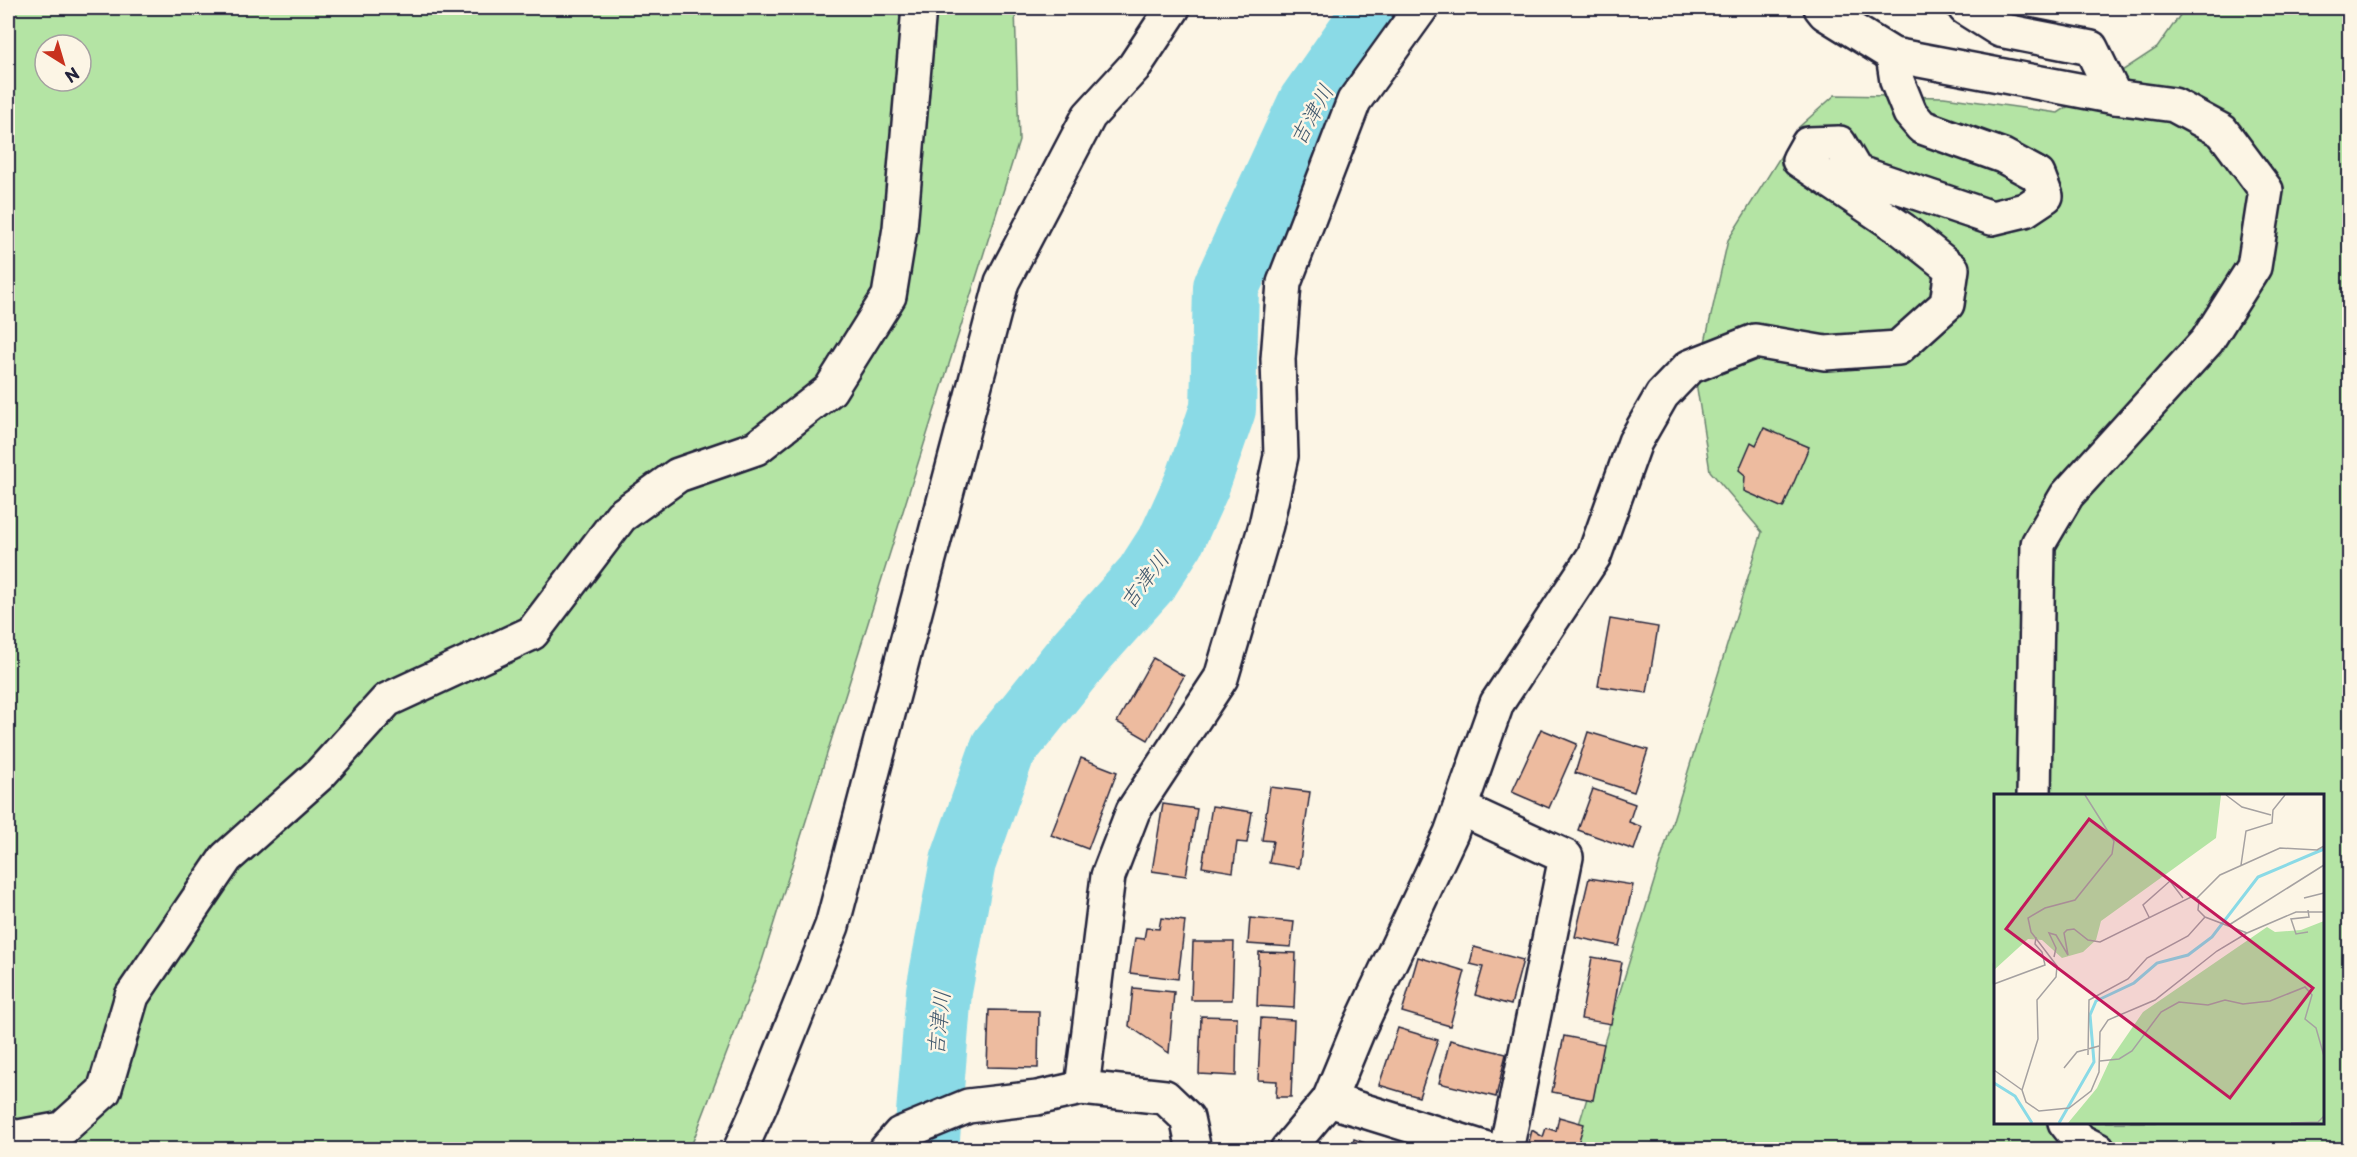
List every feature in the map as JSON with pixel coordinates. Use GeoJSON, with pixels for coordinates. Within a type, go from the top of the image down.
{"type":"FeatureCollection","features":[{"type":"Feature","properties":{"kind":"street"},"geometry":{"type":"LineString","coordinates":[[8,1134],[13,1137],[62,1129],[104,1090],[132,996],[226,858],[320,774],[387,700],[532,633],[621,516],[678,475],[756,448],[830,390],[889,296],[900,228],[919,8]]}},
{"type":"Feature","properties":{"kind":"street"},"geometry":{"type":"LineString","coordinates":[[740,1149],[760,1106],[832,926],[1002,282],[1089,116],[1134,67],[1173,8]]}},
{"type":"Feature","properties":{"kind":"street"},"geometry":{"type":"LineString","coordinates":[[1082,1088],[1108,876],[1133,811],[1221,678],[1266,525],[1281,456],[1278,359],[1284,283],[1354,101],[1421,8]]}},
{"type":"Feature","properties":{"kind":"street"},"geometry":{"type":"LineString","coordinates":[[1821,8],[1825,13],[1893,55],[2115,97],[2174,105],[2222,131],[2266,190],[2254,267],[2207,341],[2067,495],[2038,544],[2034,794]]}},
{"type":"Feature","properties":{"kind":"street"},"geometry":{"type":"LineString","coordinates":[[1965,8],[2000,30],[2091,48],[2115,97]]}},
{"type":"Feature","properties":{"kind":"street"},"geometry":{"type":"LineString","coordinates":[[1287,1149],[1329,1100],[1358,1030],[1451,833],[1497,704],[1594,556],[1635,442],[1662,395],[1689,367],[1755,341],[1825,353],[1898,348],[1947,304],[1952,269],[1903,230],[1799,160],[1808,144],[1839,143],[1856,172],[1992,218],[2025,210],[2046,196],[2038,175],[2003,156],[1922,127],[1910,113],[1897,81],[1893,55]]}},
{"type":"Feature","properties":{"kind":"street"},"geometry":{"type":"LineString","coordinates":[[1460,808],[1566,857],[1506,1149]]}},
{"type":"Feature","properties":{"kind":"street"},"geometry":{"type":"LineString","coordinates":[[886,1149],[900,1134],[968,1106],[1037,1098],[1082,1088],[1165,1096],[1187,1118],[1194,1149]]}},
{"type":"Feature","properties":{"kind":"street"},"geometry":{"type":"LineString","coordinates":[[1329,1100],[1490,1149]]}},
{"type":"Feature","properties":{"kind":"street"},"geometry":{"type":"LineString","coordinates":[[2067,1124],[2080,1141],[2098,1149]]}},
{"type":"Feature","properties":{"kind":"green space"},"geometry":{"type":"Polygon","coordinates":[[[8,8],[1015,8],[1019,141],[762,961],[690,1149],[8,1149],[8,8]]]}},
{"type":"Feature","properties":{"kind":"green space"},"geometry":{"type":"Polygon","coordinates":[[[2185,8],[2349,8],[2349,1149],[1571,1150],[1762,532],[1710,471],[1696,382],[1728,240],[1799,127],[1835,95],[1944,97],[2058,113],[2157,48],[2185,8]]]}},
{"type":"Feature","properties":{"kind":"building"},"geometry":{"type":"Polygon","coordinates":[[[1764,428],[1809,447],[1783,508],[1744,491],[1745,475],[1739,470],[1751,442],[1756,445],[1764,428]]]}},
{"type":"Feature","properties":{"kind":"building"},"geometry":{"type":"Polygon","coordinates":[[[1610,619],[1658,627],[1647,693],[1598,686],[1610,619]]]}},
{"type":"Feature","properties":{"kind":"building"},"geometry":{"type":"Polygon","coordinates":[[[1153,658],[1184,676],[1148,740],[1117,722],[1153,658]]]}},
{"type":"Feature","properties":{"kind":"building"},"geometry":{"type":"Polygon","coordinates":[[[1541,729],[1577,744],[1549,808],[1512,792],[1541,729]]]}},
{"type":"Feature","properties":{"kind":"building"},"geometry":{"type":"Polygon","coordinates":[[[1588,732],[1648,750],[1634,792],[1575,773],[1588,732]]]}},
{"type":"Feature","properties":{"kind":"building"},"geometry":{"type":"Polygon","coordinates":[[[1081,758],[1117,772],[1088,849],[1051,835],[1081,758]]]}},
{"type":"Feature","properties":{"kind":"building"},"geometry":{"type":"Polygon","coordinates":[[[1270,787],[1310,792],[1299,868],[1269,863],[1273,841],[1262,840],[1270,787]]]}},
{"type":"Feature","properties":{"kind":"building"},"geometry":{"type":"Polygon","coordinates":[[[1593,789],[1635,804],[1629,822],[1642,827],[1634,850],[1578,830],[1593,789]]]}},
{"type":"Feature","properties":{"kind":"building"},"geometry":{"type":"Polygon","coordinates":[[[1163,804],[1197,809],[1186,876],[1152,871],[1163,804]]]}},
{"type":"Feature","properties":{"kind":"building"},"geometry":{"type":"Polygon","coordinates":[[[1212,806],[1252,812],[1247,843],[1237,842],[1233,872],[1202,867],[1212,806]]]}},
{"type":"Feature","properties":{"kind":"building"},"geometry":{"type":"Polygon","coordinates":[[[1589,878],[1633,885],[1619,946],[1575,937],[1589,878]]]}},
{"type":"Feature","properties":{"kind":"building"},"geometry":{"type":"Polygon","coordinates":[[[1161,918],[1185,921],[1178,979],[1130,973],[1135,938],[1144,939],[1146,928],[1159,929],[1161,918]]]}},
{"type":"Feature","properties":{"kind":"building"},"geometry":{"type":"Polygon","coordinates":[[[1250,918],[1294,922],[1291,947],[1248,944],[1250,918]]]}},
{"type":"Feature","properties":{"kind":"building"},"geometry":{"type":"Polygon","coordinates":[[[1193,942],[1234,942],[1232,1000],[1191,1000],[1193,942]]]}},
{"type":"Feature","properties":{"kind":"building"},"geometry":{"type":"Polygon","coordinates":[[[1474,947],[1523,960],[1511,1005],[1475,995],[1483,967],[1470,964],[1474,947]]]}},
{"type":"Feature","properties":{"kind":"building"},"geometry":{"type":"Polygon","coordinates":[[[1259,952],[1296,953],[1294,1008],[1257,1006],[1259,952]]]}},
{"type":"Feature","properties":{"kind":"building"},"geometry":{"type":"Polygon","coordinates":[[[1418,957],[1465,971],[1450,1026],[1402,1012],[1418,957]]]}},
{"type":"Feature","properties":{"kind":"building"},"geometry":{"type":"Polygon","coordinates":[[[1592,957],[1622,962],[1611,1024],[1581,1019],[1592,957]]]}},
{"type":"Feature","properties":{"kind":"building"},"geometry":{"type":"Polygon","coordinates":[[[1133,988],[1174,992],[1169,1053],[1129,1026],[1133,988]]]}},
{"type":"Feature","properties":{"kind":"building"},"geometry":{"type":"Polygon","coordinates":[[[989,1010],[1039,1011],[1038,1068],[987,1067],[989,1010]]]}},
{"type":"Feature","properties":{"kind":"building"},"geometry":{"type":"Polygon","coordinates":[[[1201,1016],[1237,1017],[1236,1076],[1199,1074],[1201,1016]]]}},
{"type":"Feature","properties":{"kind":"building"},"geometry":{"type":"Polygon","coordinates":[[[1261,1018],[1294,1020],[1291,1097],[1276,1097],[1277,1081],[1258,1080],[1261,1018]]]}},
{"type":"Feature","properties":{"kind":"building"},"geometry":{"type":"Polygon","coordinates":[[[1398,1028],[1438,1040],[1419,1097],[1379,1085],[1398,1028]]]}},
{"type":"Feature","properties":{"kind":"building"},"geometry":{"type":"Polygon","coordinates":[[[1564,1036],[1604,1044],[1593,1100],[1552,1092],[1564,1036]]]}},
{"type":"Feature","properties":{"kind":"building"},"geometry":{"type":"Polygon","coordinates":[[[1450,1040],[1506,1054],[1496,1097],[1439,1083],[1450,1040]]]}},
{"type":"Feature","properties":{"kind":"building"},"geometry":{"type":"Polygon","coordinates":[[[1559,1117],[1584,1124],[1576,1150],[1527,1150],[1532,1130],[1543,1137],[1546,1128],[1556,1131],[1559,1117]]]}},
{"type":"Feature","properties":{"kind":"building"},"geometry":{"type":"Polygon","coordinates":[[[1354,1139],[1384,1150],[1351,1150],[1354,1139]]]}},
{"type":"Feature","properties":{"kind":"waterway","name":"吉津川"},"geometry":{"type":"LineString","coordinates":[[926,1150],[939,991],[963,862],[1003,749],[1080,653],[1147,578],[1172,539],[1197,484],[1223,409],[1226,287],[1310,105],[1378,8]]}}]}
